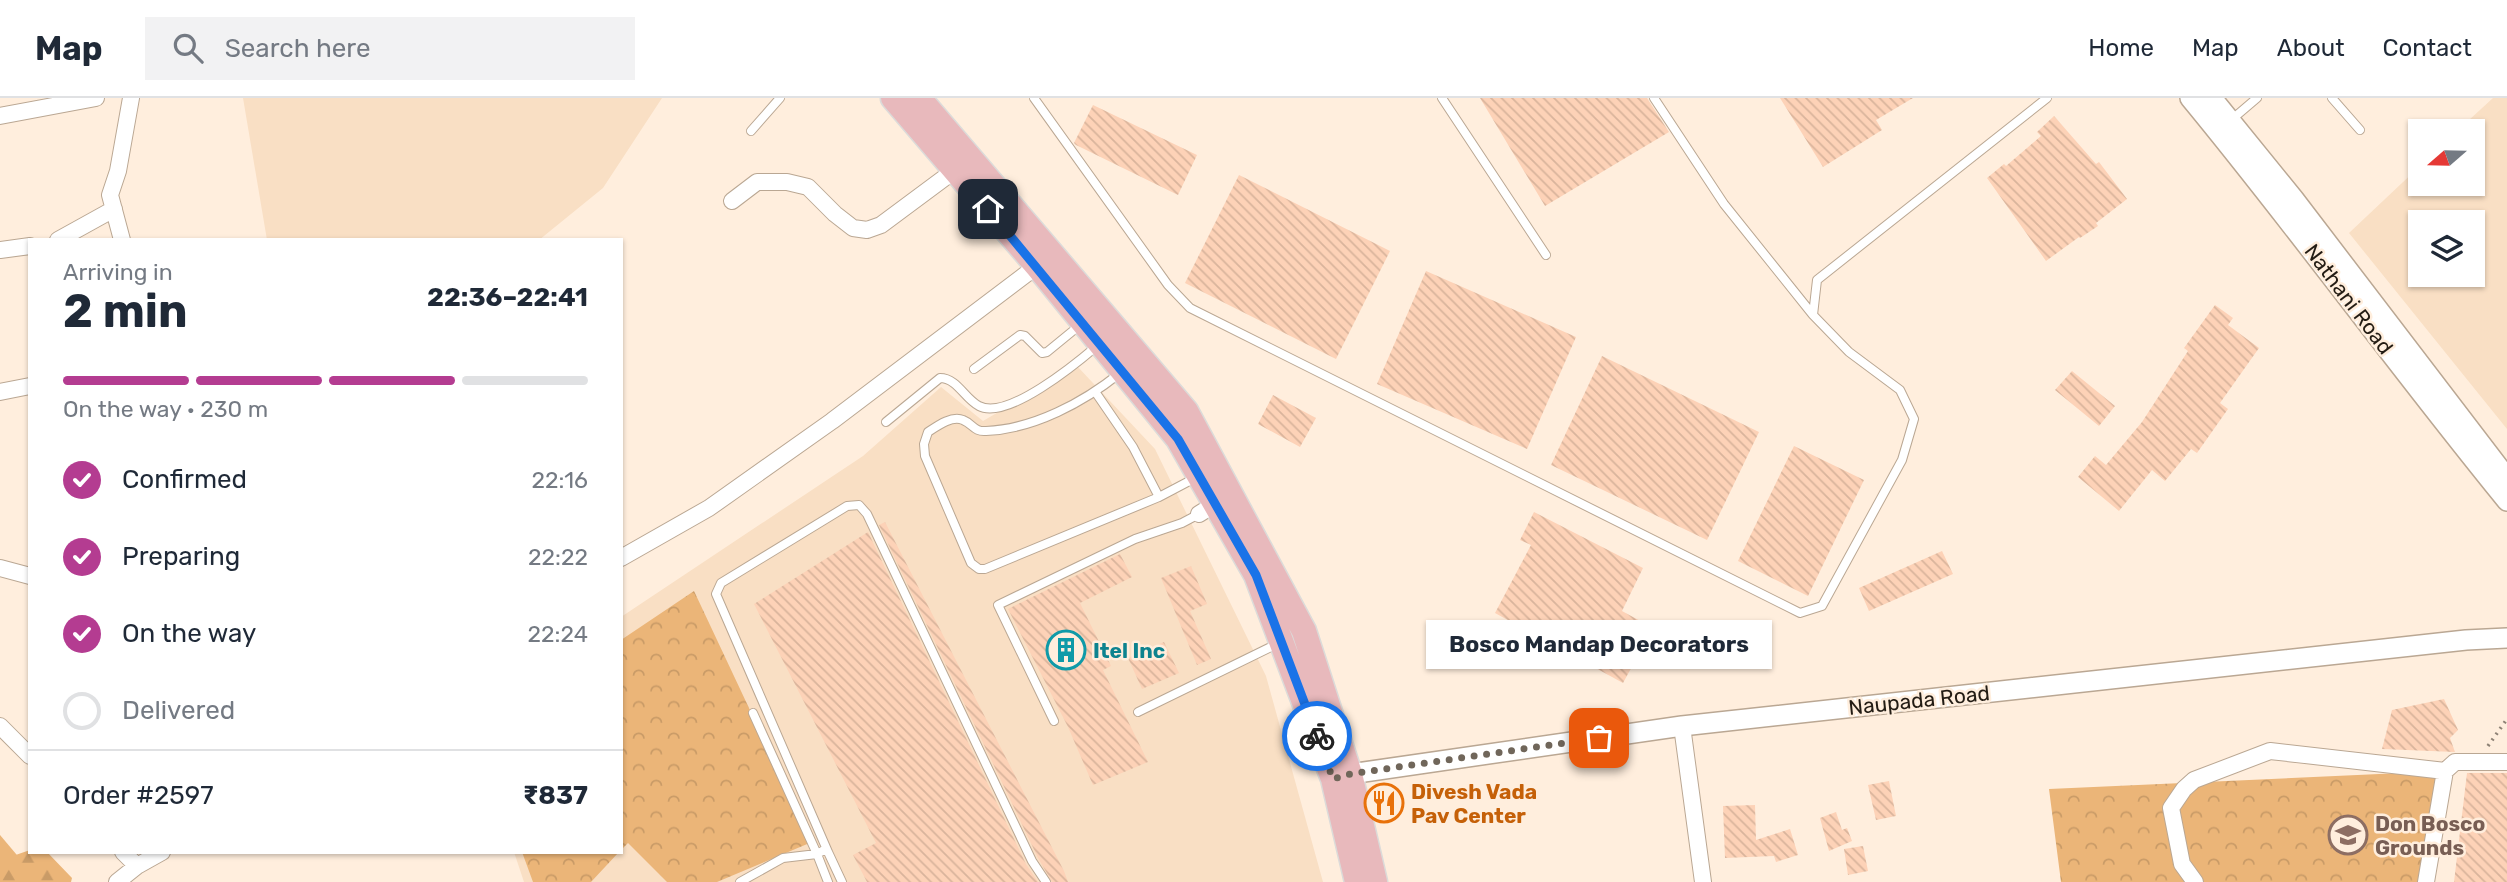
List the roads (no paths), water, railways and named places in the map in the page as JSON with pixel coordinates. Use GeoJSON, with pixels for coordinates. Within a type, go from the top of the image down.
{"type":"FeatureCollection","features":[{"type":"Feature","properties":{"kind":"main road"},"geometry":{"type":"LineString","coordinates":[[892,98],[955,170],[1044,259]]}},
{"type":"Feature","properties":{"kind":"main road"},"geometry":{"type":"LineString","coordinates":[[919,98],[1044,259],[1178,419],[1304,632],[1342,776],[1375,882]]}},
{"type":"Feature","properties":{"kind":"main road"},"geometry":{"type":"LineString","coordinates":[[1091,315],[1100,343],[1123,371],[1178,419],[1199,476],[1207,509],[1256,575],[1282,642],[1342,776],[1357,882]]}},
{"type":"Feature","properties":{"kind":"street"},"geometry":{"type":"LineString","coordinates":[[0,116],[96,98]]}},
{"type":"Feature","properties":{"kind":"street"},"geometry":{"type":"LineString","coordinates":[[122,238],[110,195],[118,171],[131,98]]}},
{"type":"Feature","properties":{"kind":"street","name":"Nathani Road"},"geometry":{"type":"LineString","coordinates":[[2190,98],[2224,126],[2506,486]]}},
{"type":"Feature","properties":{"kind":"street","name":"Nathani Road"},"geometry":{"type":"LineString","coordinates":[[2212,98],[2224,126]]}},
{"type":"Feature","properties":{"kind":"street"},"geometry":{"type":"LineString","coordinates":[[732,201],[757,182],[787,182],[808,187],[853,228],[867,230],[881,225],[955,170]]}},
{"type":"Feature","properties":{"kind":"street"},"geometry":{"type":"LineString","coordinates":[[62,238],[114,208]]}},
{"type":"Feature","properties":{"kind":"street"},"geometry":{"type":"LineString","coordinates":[[0,250],[28,246]]}},
{"type":"Feature","properties":{"kind":"street"},"geometry":{"type":"LineString","coordinates":[[623,557],[732,492],[832,421],[1044,259]]}},
{"type":"Feature","properties":{"kind":"street"},"geometry":{"type":"LineString","coordinates":[[0,392],[28,386]]}},
{"type":"Feature","properties":{"kind":"street"},"geometry":{"type":"LineString","coordinates":[[0,568],[28,575]]}},
{"type":"Feature","properties":{"kind":"street"},"geometry":{"type":"LineString","coordinates":[[2473,640],[2507,625]]}},
{"type":"Feature","properties":{"kind":"street","name":"Naupada Road"},"geometry":{"type":"LineString","coordinates":[[1342,776],[1682,726],[2507,638]]}},
{"type":"Feature","properties":{"kind":"street"},"geometry":{"type":"LineString","coordinates":[[0,726],[28,754]]}},
{"type":"Feature","properties":{"kind":"street"},"geometry":{"type":"LineString","coordinates":[[1682,726],[1703,882]]}},
{"type":"Feature","properties":{"kind":"street"},"geometry":{"type":"LineString","coordinates":[[2195,882],[2182,864],[2171,808],[2194,780],[2270,751],[2445,771]]}},
{"type":"Feature","properties":{"kind":"street"},"geometry":{"type":"LineString","coordinates":[[2426,882],[2445,771],[2455,762],[2507,762]]}},
{"type":"Feature","properties":{"kind":"street"},"geometry":{"type":"LineString","coordinates":[[125,854],[137,866]]}},
{"type":"Feature","properties":{"kind":"street"},"geometry":{"type":"LineString","coordinates":[[117,882],[158,854]]}},
{"type":"Feature","properties":{"kind":"lane"},"geometry":{"type":"LineString","coordinates":[[751,131],[780,98]]}},
{"type":"Feature","properties":{"kind":"lane"},"geometry":{"type":"LineString","coordinates":[[1034,98],[1168,285],[1190,308],[1800,613],[1822,606],[1902,460],[1914,419],[1900,390],[1849,352],[1813,315],[1724,204],[1654,98]]}},
{"type":"Feature","properties":{"kind":"lane"},"geometry":{"type":"LineString","coordinates":[[1442,98],[1546,255]]}},
{"type":"Feature","properties":{"kind":"lane"},"geometry":{"type":"LineString","coordinates":[[1813,315],[1817,280],[2047,98]]}},
{"type":"Feature","properties":{"kind":"lane"},"geometry":{"type":"LineString","coordinates":[[2224,126],[2257,98]]}},
{"type":"Feature","properties":{"kind":"lane"},"geometry":{"type":"LineString","coordinates":[[2332,98],[2360,130]]}},
{"type":"Feature","properties":{"kind":"lane"},"geometry":{"type":"LineString","coordinates":[[974,369],[1020,335],[1025,336],[1038,350],[1047,352],[1091,315]]}},
{"type":"Feature","properties":{"kind":"lane"},"geometry":{"type":"LineString","coordinates":[[886,422],[940,378],[953,382],[980,407],[988,409],[1002,406],[1033,394],[1100,343]]}},
{"type":"Feature","properties":{"kind":"lane"},"geometry":{"type":"LineString","coordinates":[[1123,371],[1096,393],[1024,424],[977,431],[964,420],[956,418],[928,432],[924,444],[925,456],[971,563],[979,569],[985,569],[1159,497],[1199,476]]}},
{"type":"Feature","properties":{"kind":"lane"},"geometry":{"type":"LineString","coordinates":[[1096,393],[1133,447],[1159,497]]}},
{"type":"Feature","properties":{"kind":"lane"},"geometry":{"type":"LineString","coordinates":[[842,882],[716,594],[721,583],[846,506],[859,505],[867,514],[1032,861],[1046,882]]}},
{"type":"Feature","properties":{"kind":"lane"},"geometry":{"type":"LineString","coordinates":[[1054,721],[998,605],[1135,539],[1182,523],[1207,509]]}},
{"type":"Feature","properties":{"kind":"lane"},"geometry":{"type":"LineString","coordinates":[[1138,712],[1304,632]]}},
{"type":"Feature","properties":{"kind":"lane"},"geometry":{"type":"LineString","coordinates":[[753,713],[828,882]]}},
{"type":"Feature","properties":{"kind":"lane"},"geometry":{"type":"LineString","coordinates":[[740,882],[783,858],[817,854],[824,850],[828,852]]}},
{"type":"Feature","properties":{"kind":"place","name":"Itel Inc"},"geometry":{"type":"Point","coordinates":[1066,650]}},
{"type":"Feature","properties":{"kind":"place","name":"Bosco Mandap Decorators"},"geometry":{"type":"Point","coordinates":[1599,738]}},
{"type":"Feature","properties":{"kind":"place","name":"Divesh Vada Pav Center"},"geometry":{"type":"Point","coordinates":[1384,803]}},
{"type":"Feature","properties":{"kind":"place","name":"Don Bosco Grounds"},"geometry":{"type":"Point","coordinates":[2348,835]}}]}
